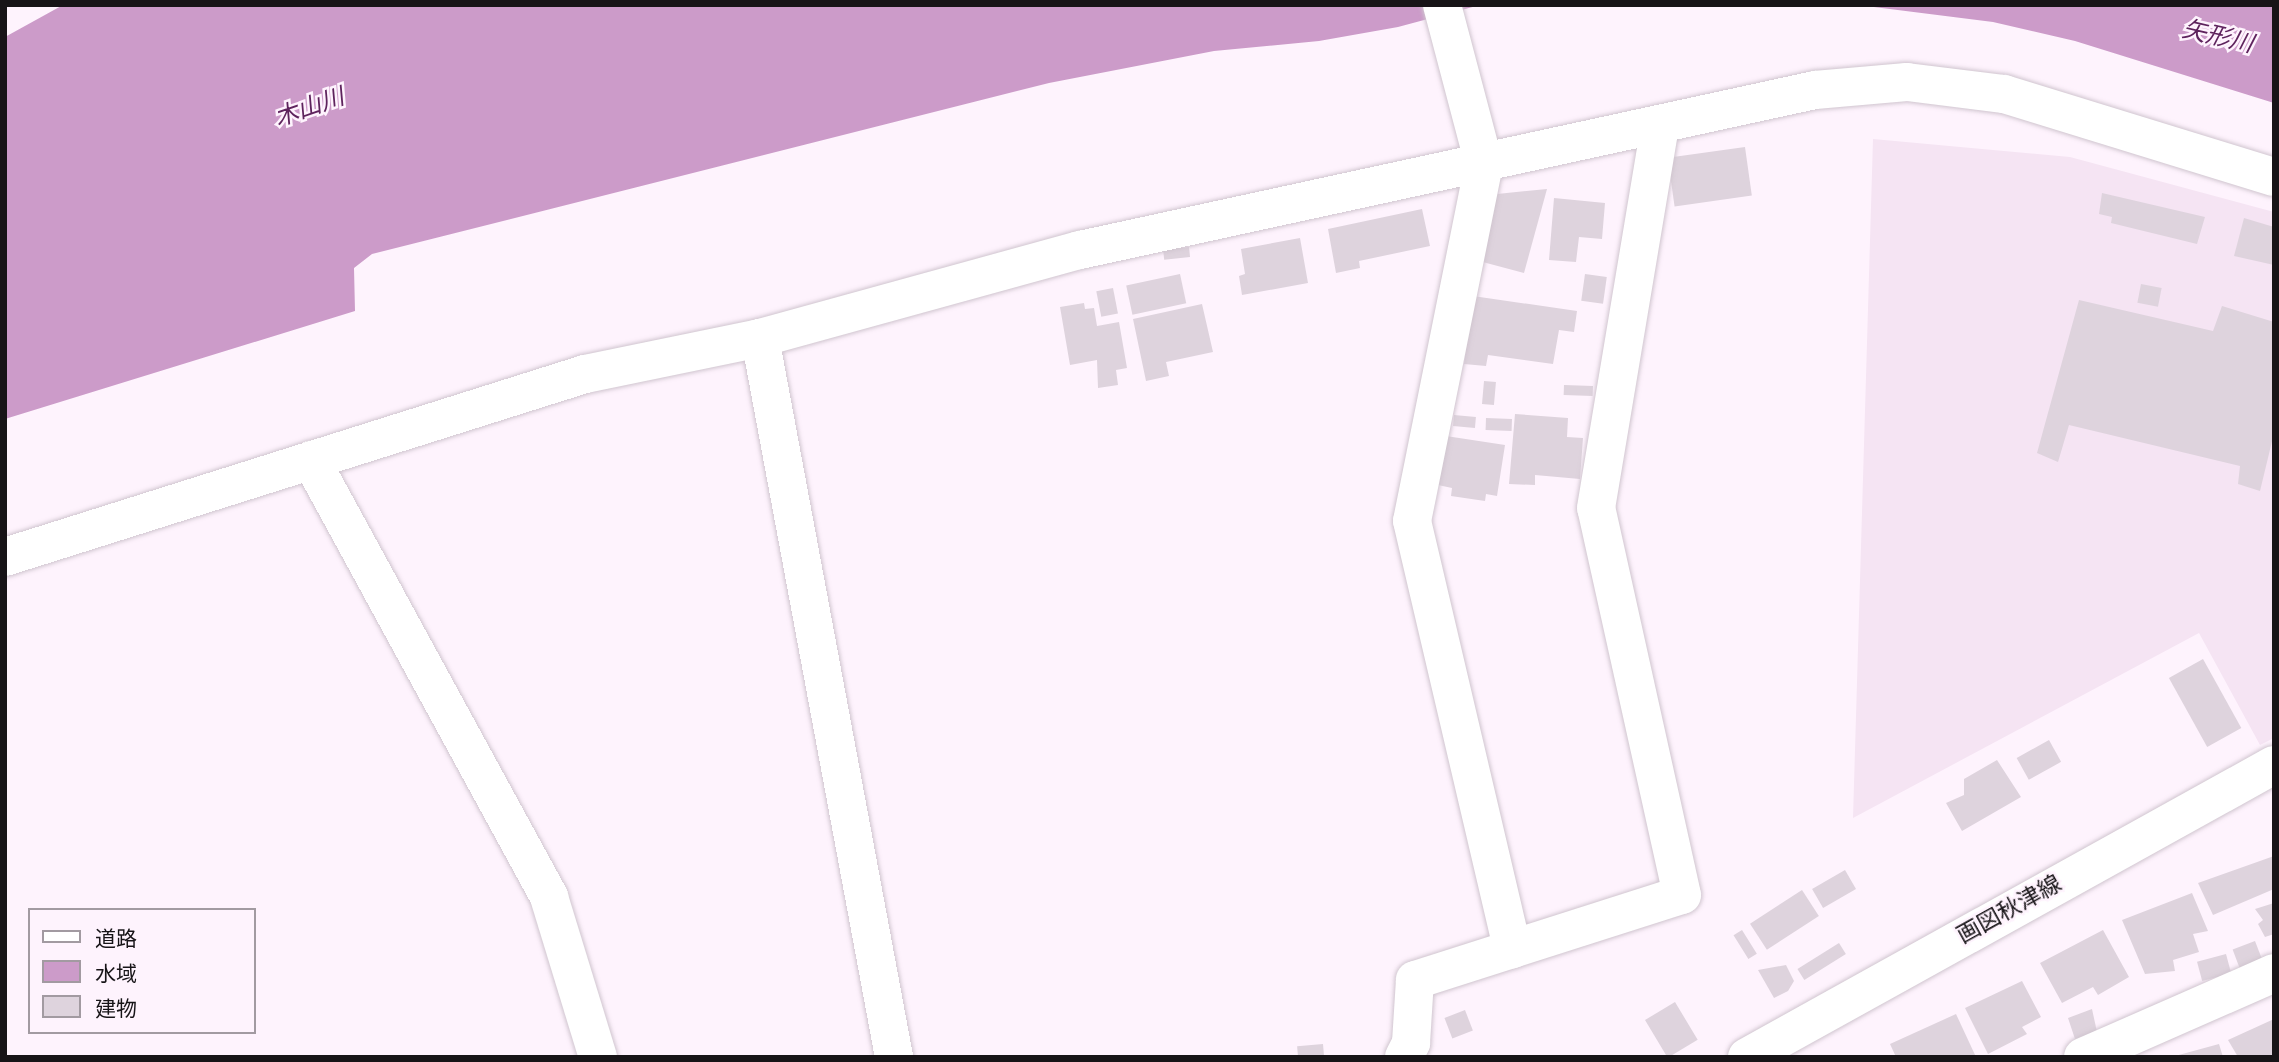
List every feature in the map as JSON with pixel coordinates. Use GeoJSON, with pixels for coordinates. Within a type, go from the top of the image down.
{"type":"FeatureCollection","features":[{"type":"Feature","properties":{"kind":"street"},"geometry":{"type":"LineString","coordinates":[[1441,5],[1484,164],[1412,521],[1512,949]]}},
{"type":"Feature","properties":{"kind":"street"},"geometry":{"type":"LineString","coordinates":[[5,557],[584,374],[760,338],[1080,250],[1815,90],[1907,82],[2004,94],[2274,177]]}},
{"type":"Feature","properties":{"kind":"street"},"geometry":{"type":"LineString","coordinates":[[1404,1057],[1411,1043],[1415,979],[1682,895],[1597,508],[1660,124]]}},
{"type":"Feature","properties":{"kind":"street"},"geometry":{"type":"LineString","coordinates":[[760,338],[894,1057]]}},
{"type":"Feature","properties":{"kind":"street"},"geometry":{"type":"LineString","coordinates":[[311,460],[549,897],[597,1057]]}},
{"type":"Feature","properties":{"kind":"street","name":"画図秋津線"},"geometry":{"type":"LineString","coordinates":[[1747,1057],[2274,765]]}},
{"type":"Feature","properties":{"kind":"street"},"geometry":{"type":"LineString","coordinates":[[2083,1057],[2274,973]]}},
{"type":"Feature","properties":{"kind":"shaded area"},"geometry":{"type":"Polygon","coordinates":[[[1873,139],[2070,157],[2274,212],[2274,738],[2260,745],[2199,633],[1853,818],[1873,139]]]}},
{"type":"Feature","properties":{"kind":"water","name":"木山川"},"geometry":{"type":"Polygon","coordinates":[[[63,5],[1480,5],[1398,27],[1319,41],[1214,51],[1049,83],[372,254],[354,268],[355,311],[5,419],[5,37],[63,5]]]}},
{"type":"Feature","properties":{"kind":"water","name":"矢形川"},"geometry":{"type":"Polygon","coordinates":[[[1858,5],[2274,5],[2274,103],[2075,41],[1993,22],[1858,5]]]}},
{"type":"Feature","properties":{"kind":"building"},"geometry":{"type":"Polygon","coordinates":[[[1745,147],[1752,196],[1675,206],[1668,158],[1745,147]]]}},
{"type":"Feature","properties":{"kind":"building"},"geometry":{"type":"Polygon","coordinates":[[[1547,189],[1524,273],[1479,261],[1497,194],[1547,189]]]}},
{"type":"Feature","properties":{"kind":"building"},"geometry":{"type":"Polygon","coordinates":[[[2102,193],[2205,217],[2197,244],[2111,223],[2112,217],[2099,214],[2102,193]]]}},
{"type":"Feature","properties":{"kind":"building"},"geometry":{"type":"Polygon","coordinates":[[[1554,198],[1605,203],[1602,239],[1579,237],[1576,262],[1549,260],[1554,198]]]}},
{"type":"Feature","properties":{"kind":"building"},"geometry":{"type":"Polygon","coordinates":[[[1422,209],[1430,246],[1359,261],[1360,268],[1336,273],[1328,229],[1422,209]]]}},
{"type":"Feature","properties":{"kind":"building"},"geometry":{"type":"Polygon","coordinates":[[[2244,218],[2274,227],[2274,265],[2234,256],[2244,218]]]}},
{"type":"Feature","properties":{"kind":"building"},"geometry":{"type":"Polygon","coordinates":[[[1300,238],[1308,283],[1242,295],[1239,276],[1245,274],[1241,249],[1300,238]]]}},
{"type":"Feature","properties":{"kind":"building"},"geometry":{"type":"Polygon","coordinates":[[[1189,247],[1190,257],[1164,260],[1163,250],[1189,247]]]}},
{"type":"Feature","properties":{"kind":"building"},"geometry":{"type":"Polygon","coordinates":[[[1180,274],[1186,303],[1132,315],[1126,285],[1180,274]]]}},
{"type":"Feature","properties":{"kind":"building"},"geometry":{"type":"Polygon","coordinates":[[[1585,274],[1607,277],[1603,304],[1581,301],[1585,274]]]}},
{"type":"Feature","properties":{"kind":"building"},"geometry":{"type":"Polygon","coordinates":[[[2141,284],[2162,288],[2158,307],[2137,303],[2141,284]]]}},
{"type":"Feature","properties":{"kind":"building"},"geometry":{"type":"Polygon","coordinates":[[[1113,288],[1118,314],[1101,317],[1096,291],[1113,288]]]}},
{"type":"Feature","properties":{"kind":"building"},"geometry":{"type":"Polygon","coordinates":[[[1473,296],[1577,311],[1574,332],[1559,330],[1553,364],[1488,355],[1486,366],[1464,364],[1473,296]]]}},
{"type":"Feature","properties":{"kind":"building"},"geometry":{"type":"Polygon","coordinates":[[[2079,300],[2213,331],[2222,306],[2274,322],[2274,433],[2260,491],[2238,484],[2240,466],[2069,425],[2058,462],[2037,453],[2079,300]]]}},
{"type":"Feature","properties":{"kind":"building"},"geometry":{"type":"Polygon","coordinates":[[[1084,303],[1085,309],[1094,308],[1097,326],[1119,322],[1127,368],[1116,370],[1118,385],[1098,388],[1097,360],[1070,365],[1060,307],[1084,303]]]}},
{"type":"Feature","properties":{"kind":"building"},"geometry":{"type":"Polygon","coordinates":[[[1202,304],[1213,352],[1166,362],[1169,376],[1146,381],[1133,319],[1202,304]]]}},
{"type":"Feature","properties":{"kind":"building"},"geometry":{"type":"Polygon","coordinates":[[[1484,381],[1496,382],[1494,405],[1482,404],[1484,381]]]}},
{"type":"Feature","properties":{"kind":"building"},"geometry":{"type":"Polygon","coordinates":[[[1564,385],[1593,386],[1593,396],[1564,395],[1564,385]]]}},
{"type":"Feature","properties":{"kind":"building"},"geometry":{"type":"Polygon","coordinates":[[[1515,414],[1568,418],[1567,437],[1583,438],[1580,479],[1535,475],[1535,485],[1509,484],[1515,414]]]}},
{"type":"Feature","properties":{"kind":"building"},"geometry":{"type":"Polygon","coordinates":[[[1454,415],[1476,417],[1475,428],[1453,426],[1454,415]]]}},
{"type":"Feature","properties":{"kind":"building"},"geometry":{"type":"Polygon","coordinates":[[[1486,418],[1512,419],[1512,431],[1486,430],[1486,418]]]}},
{"type":"Feature","properties":{"kind":"building"},"geometry":{"type":"Polygon","coordinates":[[[1446,436],[1505,445],[1497,496],[1486,494],[1485,501],[1451,496],[1452,488],[1438,485],[1446,436]]]}},
{"type":"Feature","properties":{"kind":"building"},"geometry":{"type":"Polygon","coordinates":[[[2203,659],[2241,728],[2207,747],[2169,678],[2203,659]]]}},
{"type":"Feature","properties":{"kind":"building"},"geometry":{"type":"Polygon","coordinates":[[[2049,740],[2061,762],[2029,780],[2017,758],[2049,740]]]}},
{"type":"Feature","properties":{"kind":"building"},"geometry":{"type":"Polygon","coordinates":[[[1997,760],[2021,797],[1962,831],[1946,803],[1964,795],[1964,779],[1997,760]]]}},
{"type":"Feature","properties":{"kind":"building"},"geometry":{"type":"Polygon","coordinates":[[[2274,856],[2274,889],[2213,915],[2198,883],[2274,856]]]}},
{"type":"Feature","properties":{"kind":"building"},"geometry":{"type":"Polygon","coordinates":[[[1845,870],[1856,889],[1823,908],[1812,889],[1845,870]]]}},
{"type":"Feature","properties":{"kind":"building"},"geometry":{"type":"Polygon","coordinates":[[[1802,890],[1819,916],[1767,950],[1750,924],[1802,890]]]}},
{"type":"Feature","properties":{"kind":"building"},"geometry":{"type":"Polygon","coordinates":[[[2192,893],[2208,931],[2193,934],[2199,952],[2173,960],[2175,971],[2145,974],[2122,920],[2192,893]]]}},
{"type":"Feature","properties":{"kind":"building"},"geometry":{"type":"Polygon","coordinates":[[[2274,903],[2274,934],[2265,937],[2258,924],[2263,920],[2255,909],[2274,903]]]}},
{"type":"Feature","properties":{"kind":"building"},"geometry":{"type":"Polygon","coordinates":[[[1742,930],[1757,954],[1748,959],[1734,935],[1742,930]]]}},
{"type":"Feature","properties":{"kind":"building"},"geometry":{"type":"Polygon","coordinates":[[[2103,930],[2129,977],[2098,995],[2093,987],[2062,1003],[2040,963],[2103,930]]]}},
{"type":"Feature","properties":{"kind":"building"},"geometry":{"type":"Polygon","coordinates":[[[2255,941],[2263,962],[2240,970],[2233,950],[2255,941]]]}},
{"type":"Feature","properties":{"kind":"building"},"geometry":{"type":"Polygon","coordinates":[[[1839,943],[1846,954],[1804,980],[1797,969],[1839,943]]]}},
{"type":"Feature","properties":{"kind":"building"},"geometry":{"type":"Polygon","coordinates":[[[2226,954],[2231,973],[2202,981],[2197,962],[2226,954]]]}},
{"type":"Feature","properties":{"kind":"building"},"geometry":{"type":"Polygon","coordinates":[[[1786,965],[1794,981],[1788,991],[1774,998],[1758,970],[1786,965]]]}},
{"type":"Feature","properties":{"kind":"building"},"geometry":{"type":"Polygon","coordinates":[[[2022,981],[2041,1017],[2022,1027],[2027,1034],[1988,1054],[1965,1008],[2022,981]]]}},
{"type":"Feature","properties":{"kind":"building"},"geometry":{"type":"Polygon","coordinates":[[[1675,1002],[1698,1040],[1667,1057],[1645,1020],[1675,1002]]]}},
{"type":"Feature","properties":{"kind":"building"},"geometry":{"type":"Polygon","coordinates":[[[2092,1009],[2097,1032],[2075,1039],[2068,1018],[2092,1009]]]}},
{"type":"Feature","properties":{"kind":"building"},"geometry":{"type":"Polygon","coordinates":[[[1465,1010],[1473,1031],[1452,1038],[1444,1018],[1465,1010]]]}},
{"type":"Feature","properties":{"kind":"building"},"geometry":{"type":"Polygon","coordinates":[[[1956,1014],[1976,1057],[1896,1057],[1890,1044],[1956,1014]]]}},
{"type":"Feature","properties":{"kind":"building"},"geometry":{"type":"Polygon","coordinates":[[[2274,1019],[2274,1057],[2238,1057],[2228,1040],[2274,1019]]]}},
{"type":"Feature","properties":{"kind":"building"},"geometry":{"type":"Polygon","coordinates":[[[1323,1044],[1324,1056],[1298,1057],[1297,1046],[1323,1044]]]}},
{"type":"Feature","properties":{"kind":"building"},"geometry":{"type":"Polygon","coordinates":[[[2219,1044],[2223,1057],[2175,1057],[2175,1056],[2219,1044]]]}}]}
